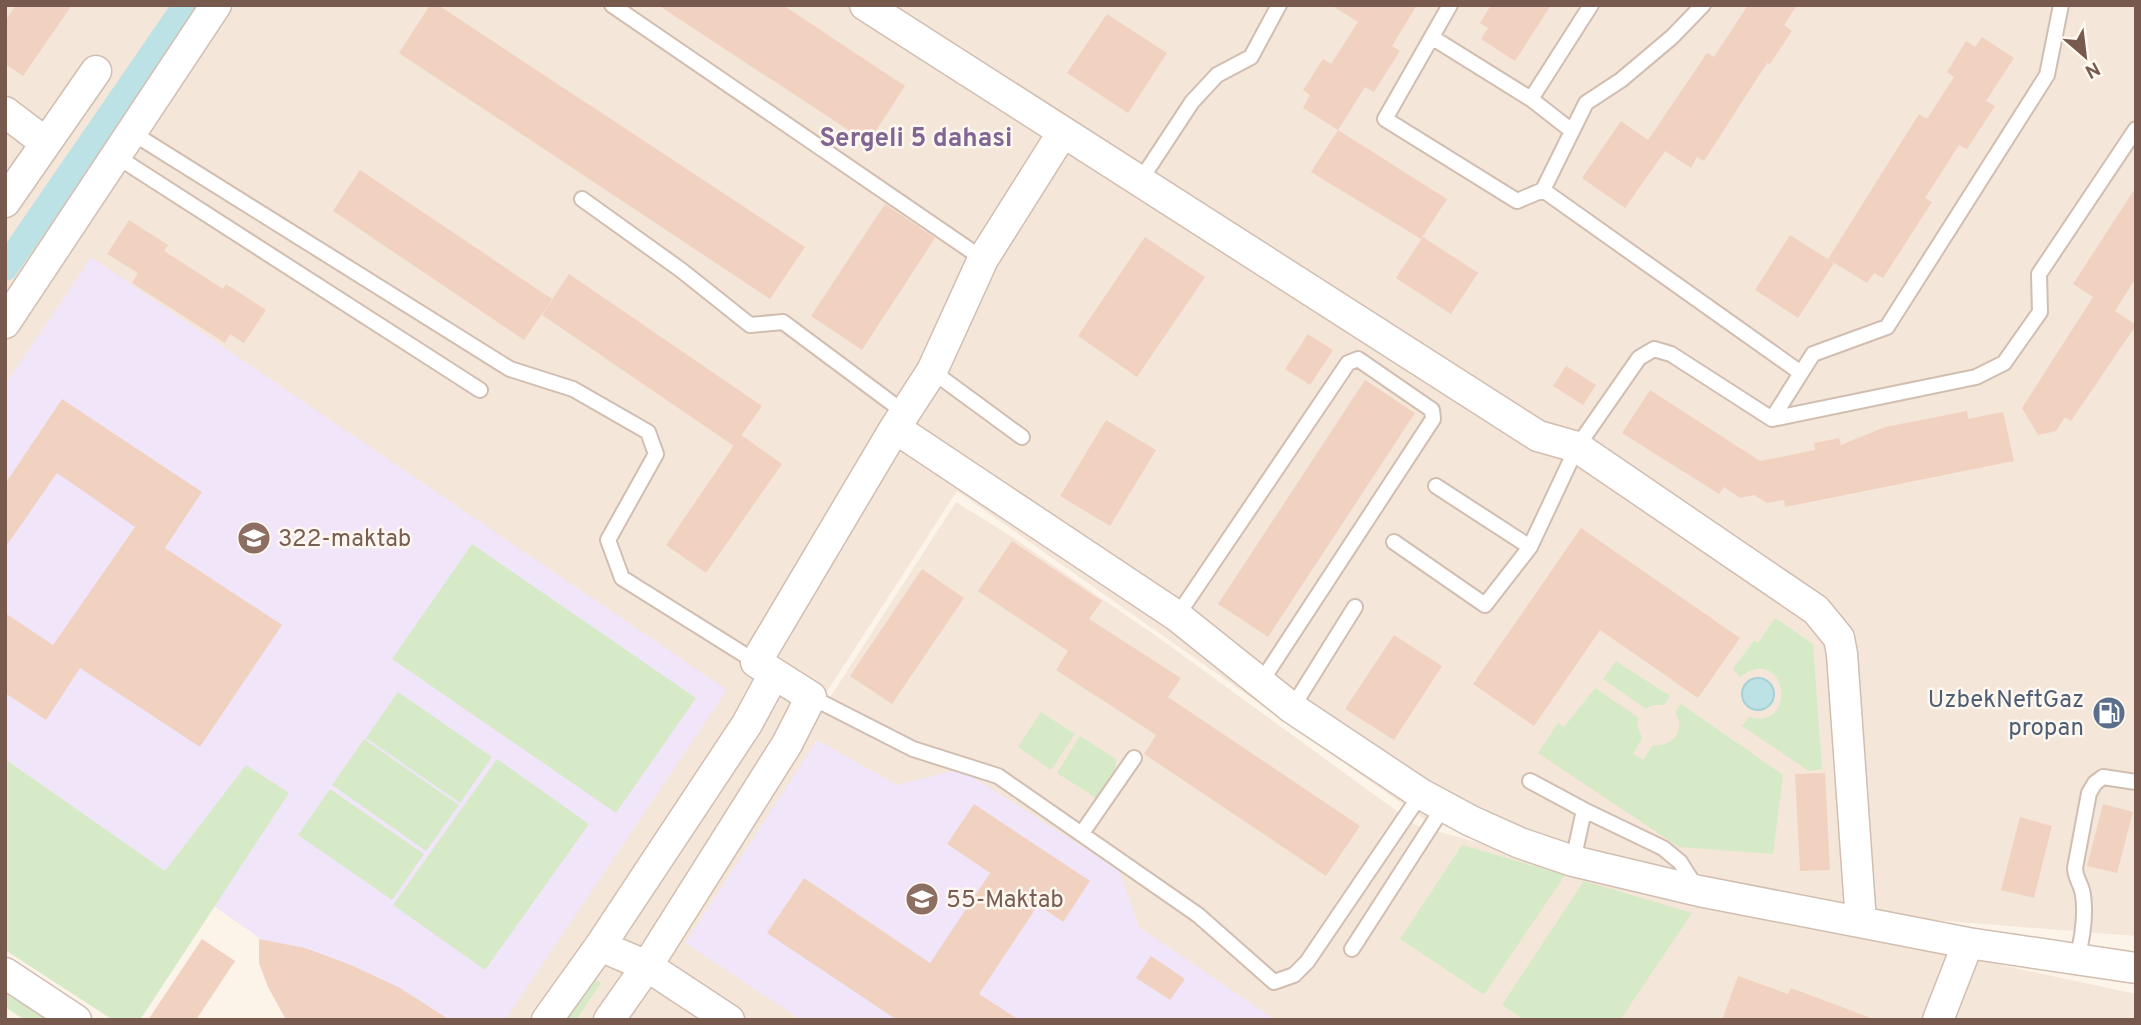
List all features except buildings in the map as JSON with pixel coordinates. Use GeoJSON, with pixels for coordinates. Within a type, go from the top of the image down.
{"type":"FeatureCollection","features":[{"type":"Feature","properties":{"kind":"street"},"geometry":{"type":"LineString","coordinates":[[5,323],[216,5]]}},
{"type":"Feature","properties":{"kind":"street"},"geometry":{"type":"LineString","coordinates":[[865,5],[1538,436],[1577,447],[1816,610],[1839,638],[1842,654],[1861,922]]}},
{"type":"Feature","properties":{"kind":"street"},"geometry":{"type":"LineString","coordinates":[[10,183],[46,143],[96,71]]}},
{"type":"Feature","properties":{"kind":"street"},"geometry":{"type":"LineString","coordinates":[[5,112],[46,143]]}},
{"type":"Feature","properties":{"kind":"street"},"geometry":{"type":"LineString","coordinates":[[547,1020],[600,946],[747,724],[765,668],[900,420],[932,370],[982,259],[1063,132]]}},
{"type":"Feature","properties":{"kind":"street"},"geometry":{"type":"LineString","coordinates":[[900,420],[1177,616],[1292,708],[1433,800],[1508,838],[1573,861],[1699,891],[1968,943],[2136,968]]}},
{"type":"Feature","properties":{"kind":"street"},"geometry":{"type":"LineString","coordinates":[[609,1020],[647,966],[787,744],[811,697],[765,668]]}},
{"type":"Feature","properties":{"kind":"street"},"geometry":{"type":"LineString","coordinates":[[1938,1020],[1968,943]]}},
{"type":"Feature","properties":{"kind":"street"},"geometry":{"type":"LineString","coordinates":[[600,946],[647,966],[729,1020]]}},
{"type":"Feature","properties":{"kind":"street"},"geometry":{"type":"LineString","coordinates":[[5,973],[76,1020]]}},
{"type":"Feature","properties":{"kind":"lane"},"geometry":{"type":"LineString","coordinates":[[612,5],[982,259]]}},
{"type":"Feature","properties":{"kind":"lane"},"geometry":{"type":"LineString","coordinates":[[1140,181],[1192,102],[1217,75],[1251,57],[1279,5]]}},
{"type":"Feature","properties":{"kind":"lane"},"geometry":{"type":"LineString","coordinates":[[1450,5],[1385,119],[1517,201],[1543,190],[1587,103],[1672,37],[1703,5]]}},
{"type":"Feature","properties":{"kind":"lane"},"geometry":{"type":"LineString","coordinates":[[1531,99],[1591,5]]}},
{"type":"Feature","properties":{"kind":"lane"},"geometry":{"type":"LineString","coordinates":[[1772,419],[1813,354],[1887,327],[2047,75],[2060,6]]}},
{"type":"Feature","properties":{"kind":"lane"},"geometry":{"type":"LineString","coordinates":[[1433,38],[1531,99],[1572,131]]}},
{"type":"Feature","properties":{"kind":"lane"},"geometry":{"type":"LineString","coordinates":[[1394,541],[1485,606],[1530,547],[1577,447],[1639,358],[1654,349],[1671,354],[1772,419],[1976,377],[2004,363],[2039,312],[2039,274],[2136,129]]}},
{"type":"Feature","properties":{"kind":"lane"},"geometry":{"type":"LineString","coordinates":[[124,144],[480,390]]}},
{"type":"Feature","properties":{"kind":"lane"},"geometry":{"type":"LineString","coordinates":[[124,144],[510,369],[573,389],[648,432],[656,454],[608,540],[622,578],[765,668]]}},
{"type":"Feature","properties":{"kind":"lane"},"geometry":{"type":"LineString","coordinates":[[1543,190],[1801,373]]}},
{"type":"Feature","properties":{"kind":"lane"},"geometry":{"type":"LineString","coordinates":[[582,199],[681,270],[750,325],[783,322],[900,420]]}},
{"type":"Feature","properties":{"kind":"lane"},"geometry":{"type":"LineString","coordinates":[[1177,616],[1348,363],[1359,359],[1432,410],[1433,419],[1261,682]]}},
{"type":"Feature","properties":{"kind":"lane"},"geometry":{"type":"LineString","coordinates":[[932,370],[1022,437]]}},
{"type":"Feature","properties":{"kind":"lane"},"geometry":{"type":"LineString","coordinates":[[1436,486],[1530,547]]}},
{"type":"Feature","properties":{"kind":"lane"},"geometry":{"type":"LineString","coordinates":[[1292,708],[1355,607]]}},
{"type":"Feature","properties":{"kind":"lane"},"geometry":{"type":"LineString","coordinates":[[811,697],[913,749],[998,776],[1198,915],[1274,982],[1294,975],[1307,962],[1433,800]]}},
{"type":"Feature","properties":{"kind":"lane"},"geometry":{"type":"LineString","coordinates":[[1082,832],[1134,758]]}},
{"type":"Feature","properties":{"kind":"lane"},"geometry":{"type":"LineString","coordinates":[[2077,959],[2081,944],[2083,896],[2075,877],[2075,868],[2089,793],[2103,777],[2136,782]]}},
{"type":"Feature","properties":{"kind":"lane"},"geometry":{"type":"LineString","coordinates":[[1530,781],[1663,848],[1680,862],[1699,891]]}},
{"type":"Feature","properties":{"kind":"lane"},"geometry":{"type":"LineString","coordinates":[[1352,948],[1433,800]]}},
{"type":"Feature","properties":{"kind":"lane"},"geometry":{"type":"LineString","coordinates":[[1573,861],[1584,810]]}},
{"type":"Feature","properties":{"kind":"shaded area","name":"Sergeli 5 dahasi"},"geometry":{"type":"Polygon","coordinates":[[[5,5],[2136,5],[2136,936],[1921,919],[1424,819],[957,491],[614,1020],[372,1020],[5,748],[5,5]]]}},
{"type":"Feature","properties":{"kind":"shaded area","name":"322-maktab"},"geometry":{"type":"Polygon","coordinates":[[[91,257],[727,690],[505,1020],[376,1020],[5,759],[5,385],[91,257]]]}},
{"type":"Feature","properties":{"kind":"shaded area"},"geometry":{"type":"Polygon","coordinates":[[[956,502],[1159,638],[1416,825],[1577,871],[1699,901],[2136,994],[2136,1020],[622,1020],[956,502]]]}},
{"type":"Feature","properties":{"kind":"shaded area","name":"55-Maktab"},"geometry":{"type":"Polygon","coordinates":[[[817,740],[897,785],[960,769],[1119,870],[1139,927],[1275,1020],[801,1020],[685,943],[817,740]]]}},
{"type":"Feature","properties":{"kind":"green space"},"geometry":{"type":"Polygon","coordinates":[[[472,544],[696,698],[616,813],[392,659],[472,544]]]}},
{"type":"Feature","properties":{"kind":"green space"},"geometry":{"type":"Polygon","coordinates":[[[1775,618],[1813,644],[1822,769],[1809,771],[1742,726],[1749,717],[1765,718],[1776,712],[1781,701],[1777,678],[1768,670],[1756,669],[1740,677],[1733,669],[1754,640],[1758,643],[1775,618]]]}},
{"type":"Feature","properties":{"kind":"green space"},"geometry":{"type":"Polygon","coordinates":[[[1616,661],[1670,696],[1664,705],[1653,705],[1646,709],[1603,679],[1616,661]]]}},
{"type":"Feature","properties":{"kind":"green space"},"geometry":{"type":"Polygon","coordinates":[[[1595,688],[1639,718],[1637,725],[1642,738],[1633,754],[1643,760],[1653,745],[1667,743],[1676,736],[1679,725],[1675,712],[1681,704],[1783,775],[1773,854],[1679,847],[1538,753],[1558,723],[1564,727],[1595,688]]]}},
{"type":"Feature","properties":{"kind":"green space"},"geometry":{"type":"Polygon","coordinates":[[[398,692],[492,757],[460,803],[366,738],[398,692]]]}},
{"type":"Feature","properties":{"kind":"green space"},"geometry":{"type":"Polygon","coordinates":[[[1041,712],[1075,734],[1051,770],[1018,747],[1041,712]]]}},
{"type":"Feature","properties":{"kind":"green space"},"geometry":{"type":"Polygon","coordinates":[[[1080,736],[1116,759],[1115,775],[1099,800],[1057,773],[1080,736]]]}},
{"type":"Feature","properties":{"kind":"green space"},"geometry":{"type":"Polygon","coordinates":[[[364,739],[459,805],[426,851],[332,785],[364,739]]]}},
{"type":"Feature","properties":{"kind":"green space"},"geometry":{"type":"Polygon","coordinates":[[[5,759],[165,871],[246,765],[289,793],[140,1020],[113,1020],[5,950],[5,759]]]}},
{"type":"Feature","properties":{"kind":"green space"},"geometry":{"type":"Polygon","coordinates":[[[497,759],[589,824],[485,970],[393,905],[497,759]]]}},
{"type":"Feature","properties":{"kind":"green space"},"geometry":{"type":"Polygon","coordinates":[[[330,789],[424,854],[392,900],[298,835],[330,789]]]}},
{"type":"Feature","properties":{"kind":"green space"},"geometry":{"type":"Polygon","coordinates":[[[1462,845],[1565,875],[1484,995],[1400,939],[1462,845]]]}},
{"type":"Feature","properties":{"kind":"green space"},"geometry":{"type":"Polygon","coordinates":[[[1584,881],[1692,913],[1620,1020],[1524,1020],[1502,1005],[1584,881]]]}},
{"type":"Feature","properties":{"kind":"green space"},"geometry":{"type":"Polygon","coordinates":[[[591,977],[601,983],[576,1020],[562,1020],[591,977]]]}},
{"type":"Feature","properties":{"kind":"green space"},"geometry":{"type":"Polygon","coordinates":[[[5,990],[51,1020],[25,1020],[5,1007],[5,990]]]}},
{"type":"Feature","properties":{"kind":"water"},"geometry":{"type":"Polygon","coordinates":[[[1758,678],[1769,683],[1774,694],[1769,705],[1758,710],[1747,705],[1742,694],[1747,683],[1758,678]]]}},
{"type":"Feature","properties":{"kind":"waterway"},"geometry":{"type":"LineString","coordinates":[[5,268],[186,5]]}},
{"type":"Feature","properties":{"kind":"place","name":"322-maktab"},"geometry":{"type":"Point","coordinates":[254,538]}},
{"type":"Feature","properties":{"kind":"place","name":"UzbekNeftGaz propan"},"geometry":{"type":"Point","coordinates":[2109,713]}},
{"type":"Feature","properties":{"kind":"place","name":"55-Maktab"},"geometry":{"type":"Point","coordinates":[922,899]}},
{"type":"Feature","properties":{"kind":"district","name":"Sergeli 5 dahasi"},"geometry":{"type":"Point","coordinates":[916,137]}}]}
